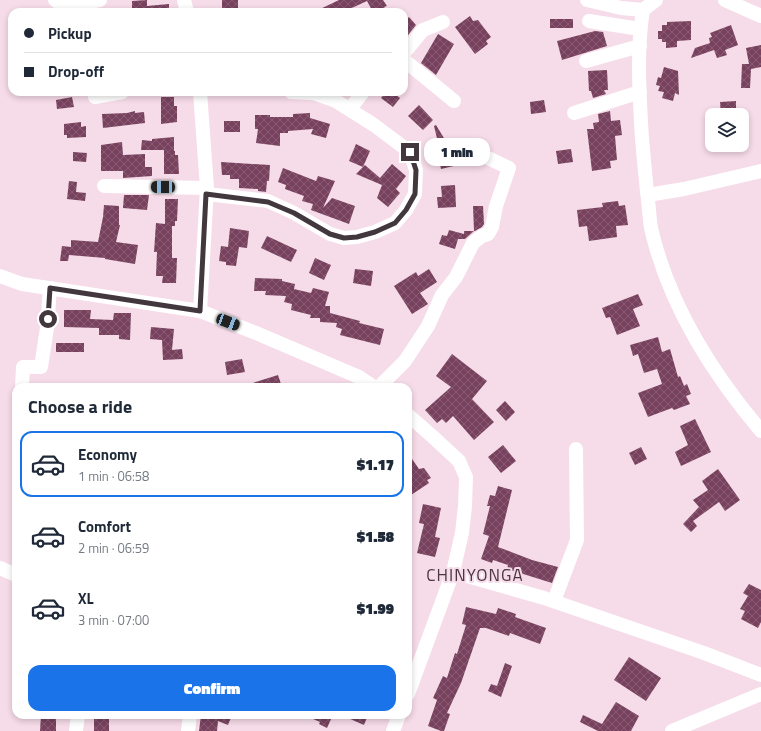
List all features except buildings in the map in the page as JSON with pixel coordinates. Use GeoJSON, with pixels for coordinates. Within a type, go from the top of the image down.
{"type":"FeatureCollection","features":[{"type":"Feature","properties":{"kind":"street"},"geometry":{"type":"LineString","coordinates":[[55,0],[63,6],[72,6],[100,0]]}},
{"type":"Feature","properties":{"kind":"street"},"geometry":{"type":"LineString","coordinates":[[587,0],[622,8],[643,10],[656,0]]}},
{"type":"Feature","properties":{"kind":"street"},"geometry":{"type":"LineString","coordinates":[[725,0],[758,10]]}},
{"type":"Feature","properties":{"kind":"street"},"geometry":{"type":"LineString","coordinates":[[643,10],[640,29],[640,92],[642,141],[651,227],[666,280],[695,336],[721,380],[761,431]]}},
{"type":"Feature","properties":{"kind":"street"},"geometry":{"type":"LineString","coordinates":[[589,21],[640,29]]}},
{"type":"Feature","properties":{"kind":"street"},"geometry":{"type":"LineString","coordinates":[[408,48],[423,30],[443,22]]}},
{"type":"Feature","properties":{"kind":"street"},"geometry":{"type":"LineString","coordinates":[[586,61],[640,46]]}},
{"type":"Feature","properties":{"kind":"street"},"geometry":{"type":"LineString","coordinates":[[408,63],[454,101]]}},
{"type":"Feature","properties":{"kind":"street"},"geometry":{"type":"LineString","coordinates":[[574,113],[640,92]]}},
{"type":"Feature","properties":{"kind":"street"},"geometry":{"type":"LineString","coordinates":[[94,97],[100,96]]}},
{"type":"Feature","properties":{"kind":"street"},"geometry":{"type":"LineString","coordinates":[[200,311],[207,191],[201,96]]}},
{"type":"Feature","properties":{"kind":"street"},"geometry":{"type":"LineString","coordinates":[[104,186],[207,191],[268,202],[294,213],[330,234],[344,238],[357,237],[375,232],[395,223],[406,210],[415,194],[416,170],[410,152],[387,134],[329,96]]}},
{"type":"Feature","properties":{"kind":"street"},"geometry":{"type":"LineString","coordinates":[[350,109],[360,96]]}},
{"type":"Feature","properties":{"kind":"street"},"geometry":{"type":"LineString","coordinates":[[383,383],[405,361],[428,326],[442,295],[456,276],[473,243],[482,236],[488,234],[492,227],[496,206],[509,168],[486,157],[476,148]]}},
{"type":"Feature","properties":{"kind":"street"},"geometry":{"type":"LineString","coordinates":[[648,194],[684,189],[761,171]]}},
{"type":"Feature","properties":{"kind":"street"},"geometry":{"type":"LineString","coordinates":[[0,276],[22,284],[200,311],[359,377],[368,383]]}},
{"type":"Feature","properties":{"kind":"street"},"geometry":{"type":"LineString","coordinates":[[22,383],[23,367],[41,367],[47,328],[50,288]]}},
{"type":"Feature","properties":{"kind":"street"},"geometry":{"type":"LineString","coordinates":[[412,418],[459,461],[466,476],[462,533],[453,572],[412,682]]}},
{"type":"Feature","properties":{"kind":"street"},"geometry":{"type":"LineString","coordinates":[[554,601],[577,540],[576,449]]}},
{"type":"Feature","properties":{"kind":"street"},"geometry":{"type":"LineString","coordinates":[[0,568],[12,573]]}},
{"type":"Feature","properties":{"kind":"street"},"geometry":{"type":"LineString","coordinates":[[453,572],[554,601],[704,653],[761,675]]}},
{"type":"Feature","properties":{"kind":"street"},"geometry":{"type":"LineString","coordinates":[[672,731],[761,694]]}},
{"type":"Feature","properties":{"kind":"street"},"geometry":{"type":"LineString","coordinates":[[76,731],[78,719]]}},
{"type":"Feature","properties":{"kind":"street"},"geometry":{"type":"LineString","coordinates":[[188,731],[190,719]]}},
{"type":"Feature","properties":{"kind":"street"},"geometry":{"type":"LineString","coordinates":[[393,731],[398,719]]}},
{"type":"Feature","properties":{"kind":"district","name":"CHINYONGA"},"geometry":{"type":"Point","coordinates":[475,575]}},
{"type":"Feature","properties":{"kind":"route"},"geometry":{"type":"LineString","coordinates":[[48,319],[50,288],[132,302],[200,311],[206,194],[268,202],[294,213],[330,234],[344,238],[357,237],[375,232],[395,223],[406,210],[415,194],[416,170],[410,152]]}}]}
